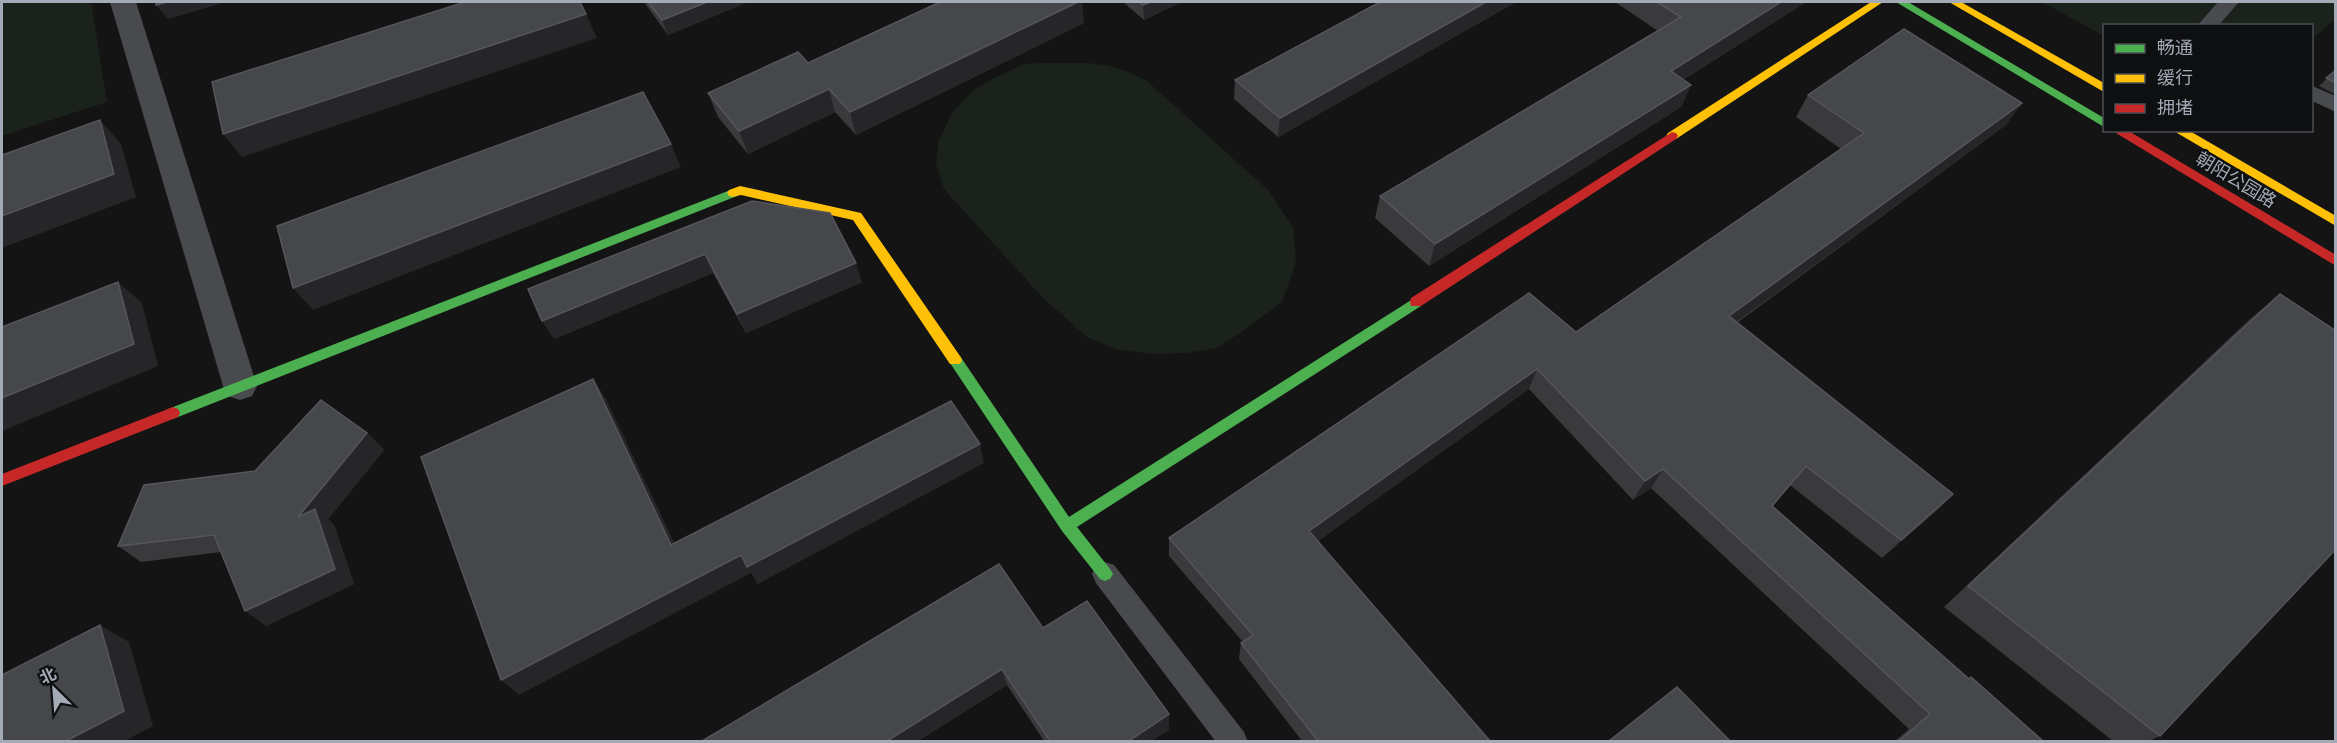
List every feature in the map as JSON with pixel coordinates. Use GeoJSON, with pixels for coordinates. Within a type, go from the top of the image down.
{"type":"FeatureCollection","features":[{"type":"Feature","properties":{"kind":"street"},"geometry":{"type":"LineString","coordinates":[[123,2],[240,386]]}},
{"type":"Feature","properties":{"kind":"street"},"geometry":{"type":"LineString","coordinates":[[1067,526],[1878,2]]}},
{"type":"Feature","properties":{"kind":"street"},"geometry":{"type":"LineString","coordinates":[[1901,2],[2103,122]]}},
{"type":"Feature","properties":{"kind":"street"},"geometry":{"type":"LineString","coordinates":[[1954,2],[2103,87]]}},
{"type":"Feature","properties":{"kind":"street","name":"朝阳公园路"},"geometry":{"type":"LineString","coordinates":[[2120,132],[2336,261]]}},
{"type":"Feature","properties":{"kind":"street","name":"朝阳公园路"},"geometry":{"type":"LineString","coordinates":[[2181,132],[2336,222]]}},
{"type":"Feature","properties":{"kind":"street"},"geometry":{"type":"LineString","coordinates":[[2,480],[740,190],[857,216],[1067,526],[1105,574]]}},
{"type":"Feature","properties":{"kind":"lane"},"geometry":{"type":"LineString","coordinates":[[2208,24],[2229,2]]}},
{"type":"Feature","properties":{"kind":"lane"},"geometry":{"type":"LineString","coordinates":[[2313,94],[2336,105]]}},
{"type":"Feature","properties":{"kind":"lane"},"geometry":{"type":"LineString","coordinates":[[1105,574],[1234,741]]}},
{"type":"Feature","properties":{"kind":"shaded area"},"geometry":{"type":"Polygon","coordinates":[[[2,2],[91,2],[107,102],[2,136],[2,2]]]}},
{"type":"Feature","properties":{"kind":"shaded area"},"geometry":{"type":"Polygon","coordinates":[[[2042,2],[2335,2],[2335,19],[2316,36],[2313,36],[2313,24],[2103,24],[2103,35],[2042,2]]]}},
{"type":"Feature","properties":{"kind":"shaded area"},"geometry":{"type":"Polygon","coordinates":[[[1083,63],[1107,66],[1147,81],[1267,189],[1293,227],[1296,262],[1282,302],[1217,348],[1186,353],[1151,354],[1115,349],[1087,337],[1043,298],[944,189],[936,164],[939,140],[952,113],[971,92],[1024,64],[1083,63]]]}},
{"type":"Feature","properties":{"kind":"building"},"geometry":{"type":"Polygon","coordinates":[[[465,2],[580,2],[586,14],[223,134],[212,82],[465,2]]]}},
{"type":"Feature","properties":{"kind":"building"},"geometry":{"type":"Polygon","coordinates":[[[648,2],[707,2],[662,20],[648,2]]]}},
{"type":"Feature","properties":{"kind":"building"},"geometry":{"type":"Polygon","coordinates":[[[940,2],[1078,2],[850,112],[829,89],[739,131],[708,93],[798,52],[808,63],[940,2]]]}},
{"type":"Feature","properties":{"kind":"building"},"geometry":{"type":"Polygon","coordinates":[[[1380,2],[1486,2],[1280,118],[1235,80],[1380,2]]]}},
{"type":"Feature","properties":{"kind":"building"},"geometry":{"type":"Polygon","coordinates":[[[1657,2],[1781,2],[1671,71],[1691,85],[1435,244],[1380,196],[1681,17],[1657,2]]]}},
{"type":"Feature","properties":{"kind":"building"},"geometry":{"type":"Polygon","coordinates":[[[1904,29],[2022,103],[1729,316],[1953,494],[1901,540],[1806,466],[1772,506],[2043,741],[1899,741],[1930,714],[1663,469],[1645,481],[1537,369],[1309,531],[1490,741],[1318,741],[1241,643],[1253,635],[1169,538],[1529,293],[1576,332],[1864,133],[1808,95],[1904,29]]]}},
{"type":"Feature","properties":{"kind":"building"},"geometry":{"type":"Polygon","coordinates":[[[2336,70],[2336,83],[2326,78],[2336,70]]]}},
{"type":"Feature","properties":{"kind":"building"},"geometry":{"type":"Polygon","coordinates":[[[643,92],[671,144],[293,288],[277,226],[643,92]]]}},
{"type":"Feature","properties":{"kind":"building"},"geometry":{"type":"Polygon","coordinates":[[[100,120],[114,174],[2,216],[2,155],[100,120]]]}},
{"type":"Feature","properties":{"kind":"building"},"geometry":{"type":"Polygon","coordinates":[[[752,201],[830,213],[856,263],[737,314],[705,254],[542,321],[528,289],[752,201]]]}},
{"type":"Feature","properties":{"kind":"building"},"geometry":{"type":"Polygon","coordinates":[[[118,282],[134,344],[2,398],[2,327],[118,282]]]}},
{"type":"Feature","properties":{"kind":"building"},"geometry":{"type":"Polygon","coordinates":[[[2280,294],[2336,331],[2336,549],[2160,736],[1968,586],[2280,294]]]}},
{"type":"Feature","properties":{"kind":"building"},"geometry":{"type":"Polygon","coordinates":[[[593,379],[671,545],[951,401],[980,444],[747,567],[741,555],[501,680],[421,457],[593,379]]]}},
{"type":"Feature","properties":{"kind":"building"},"geometry":{"type":"Polygon","coordinates":[[[321,400],[367,433],[298,517],[315,509],[335,569],[245,611],[214,535],[118,546],[144,485],[255,471],[321,400]]]}},
{"type":"Feature","properties":{"kind":"building"},"geometry":{"type":"Polygon","coordinates":[[[999,564],[1043,628],[1087,601],[1169,714],[1129,741],[1050,741],[1002,669],[887,741],[702,741],[999,564]]]}},
{"type":"Feature","properties":{"kind":"building"},"geometry":{"type":"Polygon","coordinates":[[[100,625],[124,711],[66,741],[2,741],[2,675],[100,625]]]}},
{"type":"Feature","properties":{"kind":"building"},"geometry":{"type":"Polygon","coordinates":[[[1677,687],[1730,741],[1609,741],[1677,687]]]}},
{"type":"Feature","properties":{"kind":"traffic: fast"},"geometry":{"type":"LineString","coordinates":[[1901,2],[2103,122]]}},
{"type":"Feature","properties":{"kind":"traffic: fast"},"geometry":{"type":"LineString","coordinates":[[173,413],[733,193]]}},
{"type":"Feature","properties":{"kind":"traffic: fast"},"geometry":{"type":"LineString","coordinates":[[1067,526],[1416,302]]}},
{"type":"Feature","properties":{"kind":"traffic: fast"},"geometry":{"type":"LineString","coordinates":[[955,360],[1067,526],[1105,574]]}},
{"type":"Feature","properties":{"kind":"traffic: slow"},"geometry":{"type":"LineString","coordinates":[[1672,136],[1878,2]]}},
{"type":"Feature","properties":{"kind":"traffic: slow"},"geometry":{"type":"LineString","coordinates":[[1954,2],[2103,87]]}},
{"type":"Feature","properties":{"kind":"traffic: slow"},"geometry":{"type":"LineString","coordinates":[[2181,132],[2336,222]]}},
{"type":"Feature","properties":{"kind":"traffic: slow"},"geometry":{"type":"LineString","coordinates":[[733,193],[740,190],[857,216],[955,360]]}},
{"type":"Feature","properties":{"kind":"traffic: jam"},"geometry":{"type":"LineString","coordinates":[[2120,132],[2336,261]]}},
{"type":"Feature","properties":{"kind":"traffic: jam"},"geometry":{"type":"LineString","coordinates":[[1416,302],[1672,136]]}},
{"type":"Feature","properties":{"kind":"traffic: jam"},"geometry":{"type":"LineString","coordinates":[[2,480],[173,413]]}}]}
